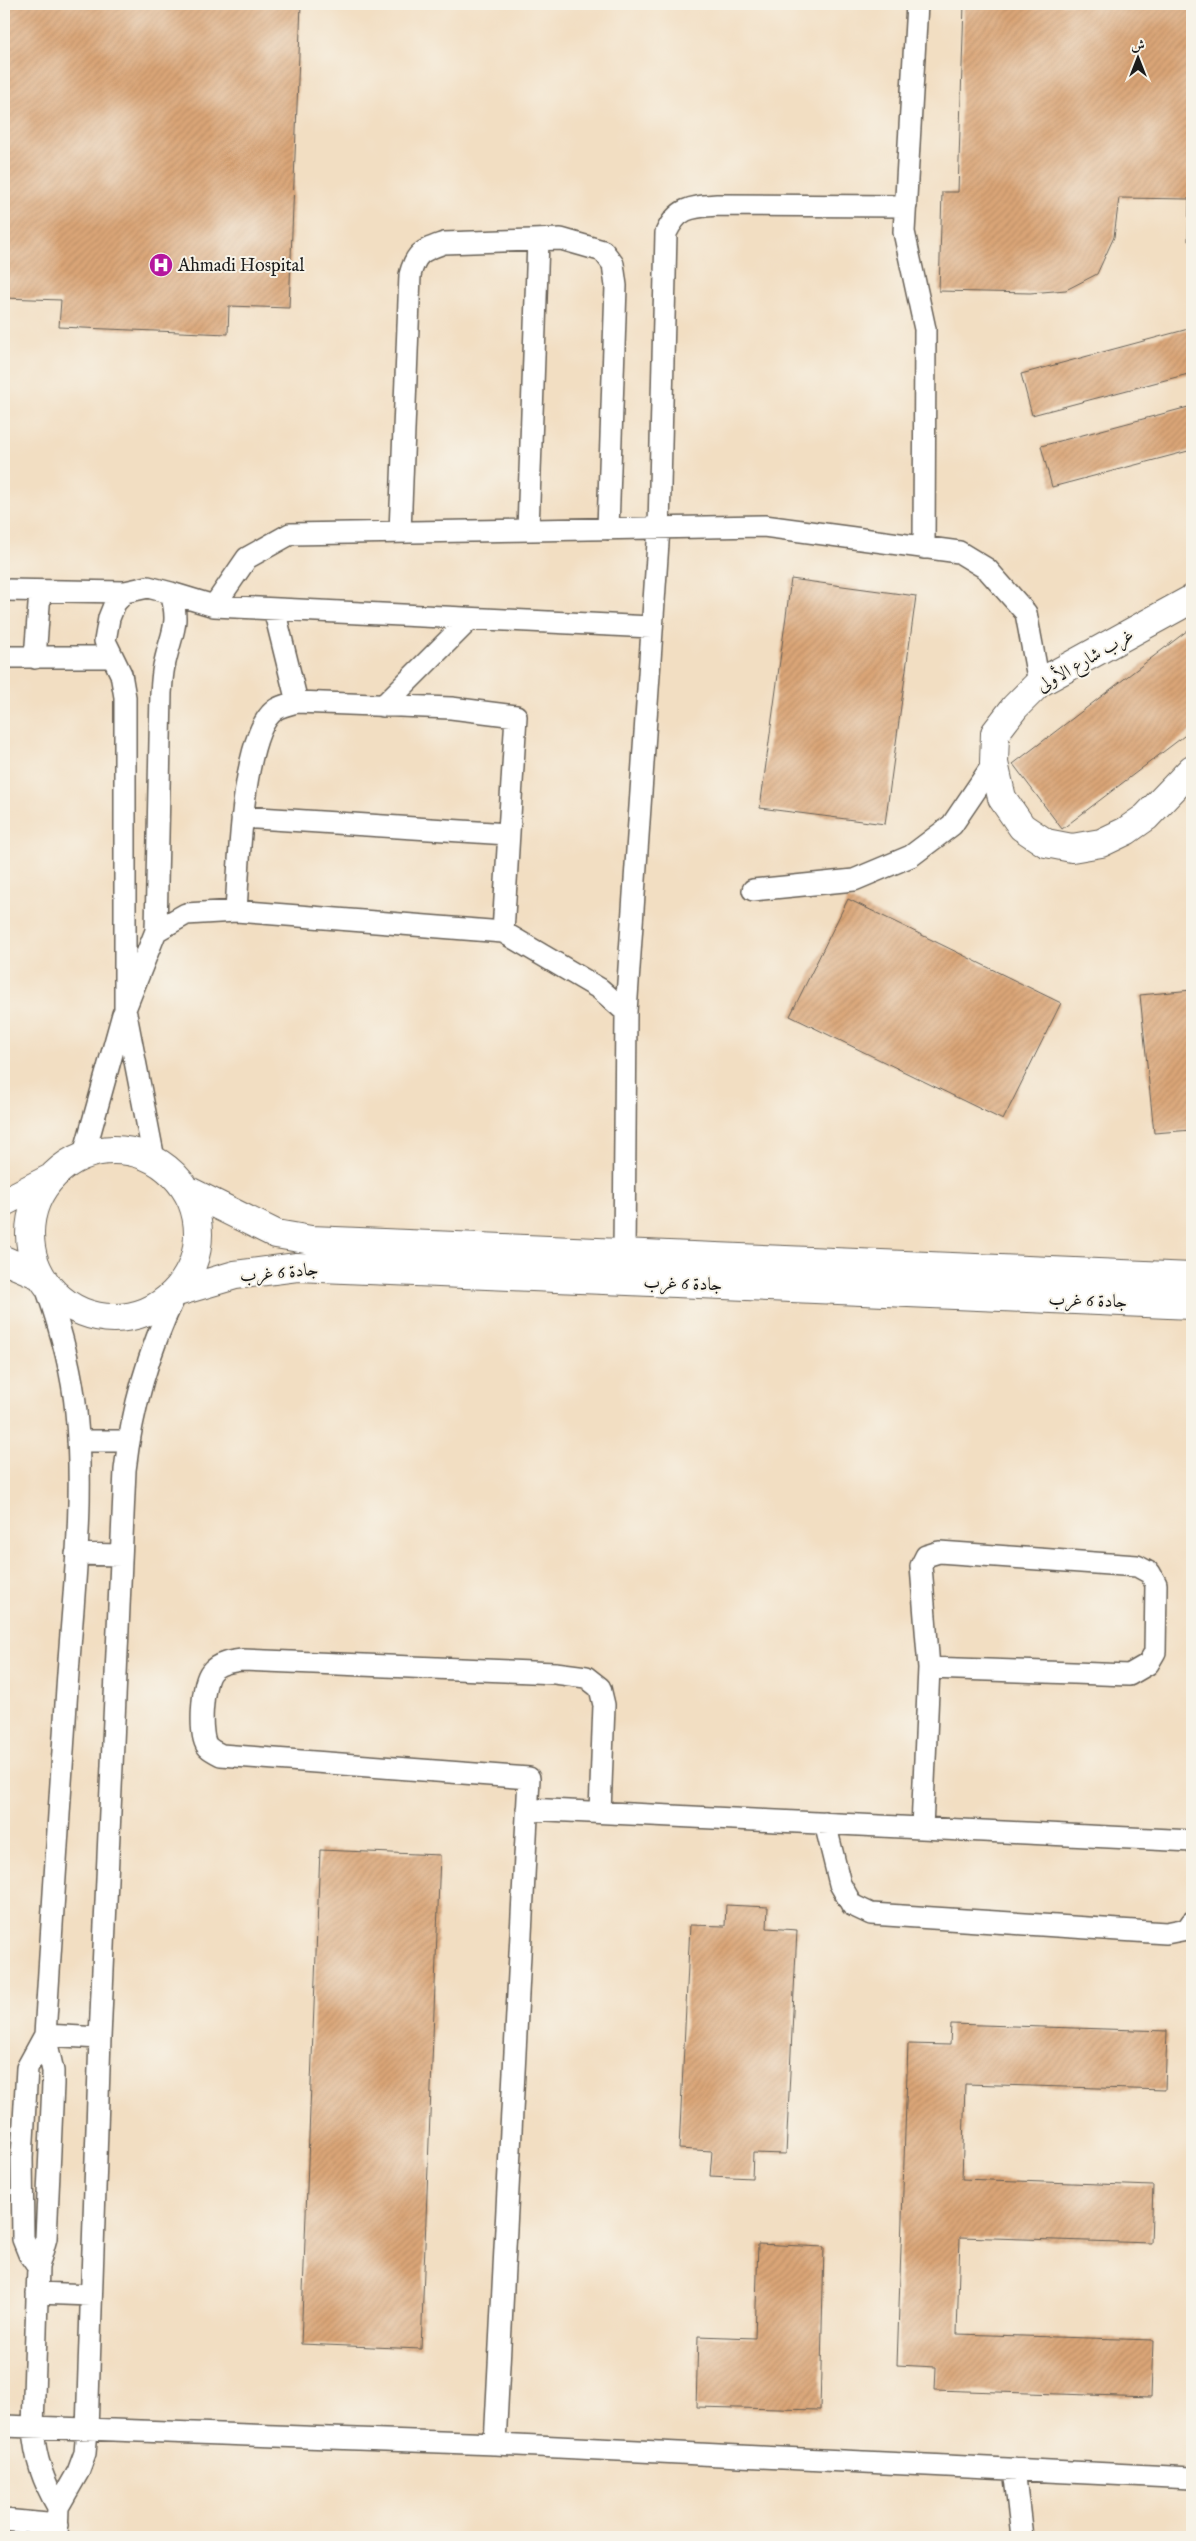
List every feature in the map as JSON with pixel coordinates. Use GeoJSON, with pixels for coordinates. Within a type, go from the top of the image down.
{"type":"FeatureCollection","features":[{"type":"Feature","properties":{"kind":"main road","name":"غرب شارع الأولى"},"geometry":{"type":"LineString","coordinates":[[1192,599],[1039,683],[1015,707],[995,733],[994,763],[1002,798],[1022,826],[1046,843],[1072,848],[1101,843],[1126,832],[1146,817],[1192,769]]}},
{"type":"Feature","properties":{"kind":"main road"},"geometry":{"type":"LineString","coordinates":[[4,1260],[43,1281],[82,1312],[110,1318],[139,1315],[176,1294],[189,1273],[197,1253],[199,1231],[196,1210],[187,1190],[172,1173],[154,1159],[131,1151],[107,1150],[84,1154],[66,1164],[51,1178],[37,1199],[29,1224],[31,1250],[43,1281]]}},
{"type":"Feature","properties":{"kind":"main road"},"geometry":{"type":"LineString","coordinates":[[4,1202],[51,1178]]}},
{"type":"Feature","properties":{"kind":"main road","name":"جادة 6 غرب"},"geometry":{"type":"LineString","coordinates":[[187,1190],[276,1234],[311,1240],[1192,1277]]}},
{"type":"Feature","properties":{"kind":"main road","name":"جادة 6 غرب"},"geometry":{"type":"LineString","coordinates":[[176,1294],[235,1275],[296,1267],[1192,1305]]}},
{"type":"Feature","properties":{"kind":"lane"},"geometry":{"type":"LineString","coordinates":[[917,4],[904,232],[925,330],[924,548]]}},
{"type":"Feature","properties":{"kind":"lane"},"geometry":{"type":"LineString","coordinates":[[624,1253],[626,1012],[659,528],[666,233],[672,219],[690,207],[716,205],[906,206]]}},
{"type":"Feature","properties":{"kind":"lane"},"geometry":{"type":"LineString","coordinates":[[400,532],[410,275],[414,259],[427,249],[444,243],[561,239],[603,251],[613,264],[616,286],[608,529]]}},
{"type":"Feature","properties":{"kind":"lane"},"geometry":{"type":"LineString","coordinates":[[528,530],[538,240]]}},
{"type":"Feature","properties":{"kind":"lane"},"geometry":{"type":"LineString","coordinates":[[214,606],[247,558],[290,534],[764,526],[959,552],[987,569],[1026,613],[1039,683]]}},
{"type":"Feature","properties":{"kind":"lane"},"geometry":{"type":"LineString","coordinates":[[4,590],[125,592],[148,587],[214,606],[652,627]]}},
{"type":"Feature","properties":{"kind":"lane"},"geometry":{"type":"LineString","coordinates":[[35,658],[40,592]]}},
{"type":"Feature","properties":{"kind":"lane"},"geometry":{"type":"LineString","coordinates":[[125,592],[115,603],[109,618],[105,641],[111,657],[121,674],[125,697],[124,1009],[154,1159]]}},
{"type":"Feature","properties":{"kind":"lane"},"geometry":{"type":"LineString","coordinates":[[84,1154],[124,1009],[156,931],[161,693],[164,662],[174,636],[177,613],[171,593]]}},
{"type":"Feature","properties":{"kind":"lane"},"geometry":{"type":"LineString","coordinates":[[274,609],[296,702]]}},
{"type":"Feature","properties":{"kind":"lane"},"geometry":{"type":"LineString","coordinates":[[383,706],[470,619]]}},
{"type":"Feature","properties":{"kind":"lane"},"geometry":{"type":"LineString","coordinates":[[4,657],[111,657]]}},
{"type":"Feature","properties":{"kind":"lane"},"geometry":{"type":"LineString","coordinates":[[236,911],[242,817],[256,740],[265,721],[275,710],[296,702],[451,708],[516,716],[503,932]]}},
{"type":"Feature","properties":{"kind":"lane"},"geometry":{"type":"LineString","coordinates":[[753,890],[854,880],[911,856],[952,825],[994,763]]}},
{"type":"Feature","properties":{"kind":"lane"},"geometry":{"type":"LineString","coordinates":[[242,817],[508,834]]}},
{"type":"Feature","properties":{"kind":"lane"},"geometry":{"type":"LineString","coordinates":[[156,931],[186,914],[236,911],[503,932],[600,989],[626,1012]]}},
{"type":"Feature","properties":{"kind":"lane"},"geometry":{"type":"LineString","coordinates":[[43,1281],[56,1317],[71,1378],[78,1441],[76,1554],[45,2035],[53,2071],[53,2084],[46,2238],[38,2267],[33,2428],[34,2449],[39,2469],[58,2523]]}},
{"type":"Feature","properties":{"kind":"lane"},"geometry":{"type":"LineString","coordinates":[[58,2523],[85,2453],[87,2430],[100,2038],[124,1470],[128,1441],[146,1367],[176,1294]]}},
{"type":"Feature","properties":{"kind":"lane"},"geometry":{"type":"LineString","coordinates":[[78,1441],[128,1441]]}},
{"type":"Feature","properties":{"kind":"lane"},"geometry":{"type":"LineString","coordinates":[[922,1828],[929,1668],[921,1566],[926,1556],[939,1552],[1137,1566],[1150,1573],[1156,1584],[1155,1652],[1148,1664],[1129,1675],[929,1668]]}},
{"type":"Feature","properties":{"kind":"lane"},"geometry":{"type":"LineString","coordinates":[[76,1554],[121,1555]]}},
{"type":"Feature","properties":{"kind":"lane"},"geometry":{"type":"LineString","coordinates":[[495,2444],[529,1778],[221,1755],[207,1747],[202,1736],[204,1685],[211,1671],[228,1661],[242,1660],[555,1673],[586,1677],[600,1688],[604,1705],[600,1812]]}},
{"type":"Feature","properties":{"kind":"lane"},"geometry":{"type":"LineString","coordinates":[[527,1809],[1192,1840]]}},
{"type":"Feature","properties":{"kind":"lane"},"geometry":{"type":"LineString","coordinates":[[825,1823],[840,1884],[852,1905],[871,1914],[1166,1933],[1187,1929],[1192,1922]]}},
{"type":"Feature","properties":{"kind":"lane"},"geometry":{"type":"LineString","coordinates":[[45,2035],[100,2038]]}},
{"type":"Feature","properties":{"kind":"lane"},"geometry":{"type":"LineString","coordinates":[[38,2267],[29,2254],[23,2239],[22,2148],[27,2068],[45,2035]]}},
{"type":"Feature","properties":{"kind":"lane"},"geometry":{"type":"LineString","coordinates":[[37,2293],[91,2296]]}},
{"type":"Feature","properties":{"kind":"lane"},"geometry":{"type":"LineString","coordinates":[[4,2426],[495,2444],[1192,2478]]}},
{"type":"Feature","properties":{"kind":"lane"},"geometry":{"type":"LineString","coordinates":[[1014,2469],[1022,2537]]}},
{"type":"Feature","properties":{"kind":"lane"},"geometry":{"type":"LineString","coordinates":[[4,2520],[58,2523]]}},
{"type":"Feature","properties":{"kind":"building"},"geometry":{"type":"Polygon","coordinates":[[[4,4],[301,4],[289,308],[229,306],[228,334],[59,327],[61,300],[4,298],[4,4]]]}},
{"type":"Feature","properties":{"kind":"building"},"geometry":{"type":"Polygon","coordinates":[[[964,4],[1192,4],[1192,241],[1188,241],[1189,199],[1119,198],[1114,237],[1097,274],[1066,290],[1030,293],[939,291],[942,192],[958,192],[964,4]]]}},
{"type":"Feature","properties":{"kind":"building"},"geometry":{"type":"Polygon","coordinates":[[[1192,328],[1192,373],[1032,415],[1021,374],[1192,328]]]}},
{"type":"Feature","properties":{"kind":"building"},"geometry":{"type":"Polygon","coordinates":[[[1192,406],[1192,450],[1052,487],[1041,446],[1192,406]]]}},
{"type":"Feature","properties":{"kind":"building"},"geometry":{"type":"Polygon","coordinates":[[[791,579],[916,596],[885,824],[760,808],[791,579]]]}},
{"type":"Feature","properties":{"kind":"building"},"geometry":{"type":"Polygon","coordinates":[[[1192,627],[1192,730],[1062,829],[1013,764],[1192,627]]]}},
{"type":"Feature","properties":{"kind":"building"},"geometry":{"type":"Polygon","coordinates":[[[848,899],[1061,1003],[1003,1120],[790,1016],[848,899]]]}},
{"type":"Feature","properties":{"kind":"building"},"geometry":{"type":"Polygon","coordinates":[[[1192,990],[1192,1130],[1154,1133],[1140,995],[1192,990]]]}},
{"type":"Feature","properties":{"kind":"building"},"geometry":{"type":"Polygon","coordinates":[[[1189,1135],[1192,1135],[1192,1157],[1191,1157],[1189,1135]]]}},
{"type":"Feature","properties":{"kind":"building"},"geometry":{"type":"Polygon","coordinates":[[[320,1850],[440,1855],[421,2349],[301,2344],[320,1850]]]}},
{"type":"Feature","properties":{"kind":"building"},"geometry":{"type":"Polygon","coordinates":[[[726,1905],[768,1907],[767,1928],[797,1930],[786,2154],[753,2153],[752,2178],[710,2176],[712,2151],[679,2149],[690,1925],[725,1926],[726,1905]]]}},
{"type":"Feature","properties":{"kind":"building"},"geometry":{"type":"Polygon","coordinates":[[[951,2024],[1167,2031],[1165,2090],[965,2084],[962,2179],[1153,2186],[1151,2243],[960,2237],[957,2334],[1153,2340],[1151,2397],[935,2390],[936,2367],[897,2365],[908,2044],[950,2045],[951,2024]]]}},
{"type":"Feature","properties":{"kind":"building"},"geometry":{"type":"Polygon","coordinates":[[[758,2244],[824,2247],[820,2410],[696,2407],[698,2336],[755,2338],[758,2244]]]}},
{"type":"Feature","properties":{"kind":"place","name":"Ahmadi Hospital"},"geometry":{"type":"Point","coordinates":[161,265]}}]}
